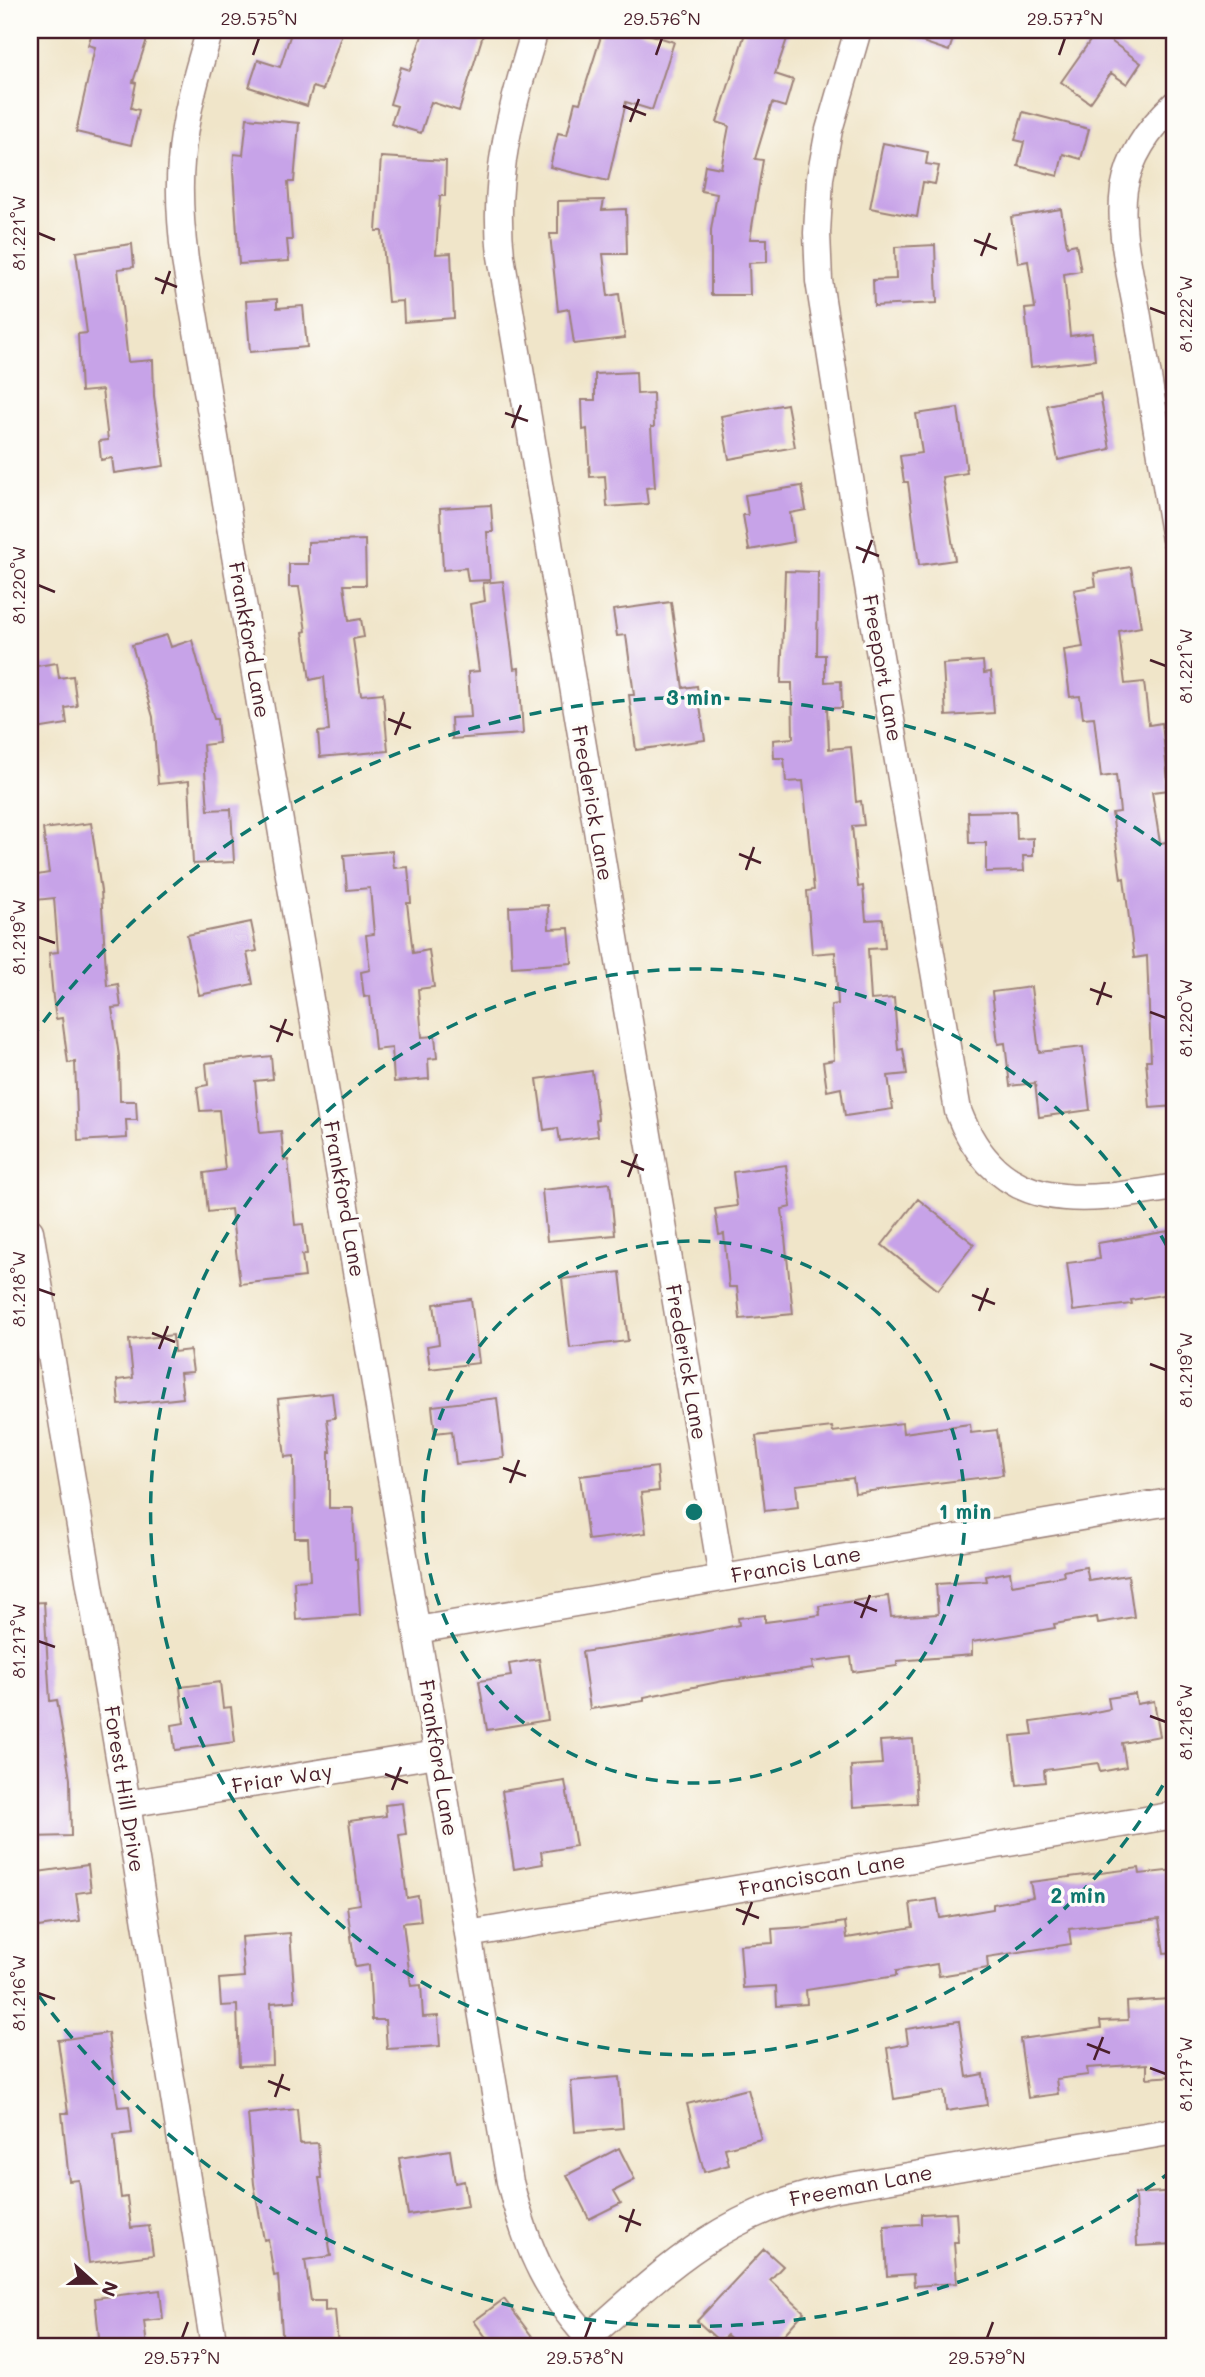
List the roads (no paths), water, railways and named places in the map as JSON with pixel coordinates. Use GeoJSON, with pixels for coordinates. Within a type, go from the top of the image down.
{"type":"FeatureCollection","features":[{"type":"Feature","properties":{"kind":"street","name":"Frankford Lane"},"geometry":{"type":"LineString","coordinates":[[210,30],[196,75],[183,139],[180,186],[185,260],[510,2182],[522,2229],[538,2266],[554,2293],[593,2342]]}},
{"type":"Feature","properties":{"kind":"street","name":"Frederick Lane"},"geometry":{"type":"LineString","coordinates":[[535,30],[513,103],[503,150],[498,215],[501,256],[722,1577]]}},
{"type":"Feature","properties":{"kind":"street","name":"Freeport Lane"},"geometry":{"type":"LineString","coordinates":[[858,30],[829,130],[820,178],[817,233],[820,281],[856,518],[954,1096],[973,1143],[992,1165],[1031,1191],[1065,1199],[1117,1197],[1175,1187]]}},
{"type":"Feature","properties":{"kind":"street"},"geometry":{"type":"LineString","coordinates":[[1175,104],[1152,128],[1135,154],[1125,187],[1123,209],[1127,254],[1175,539]]}},
{"type":"Feature","properties":{"kind":"street","name":"Forest Hill Drive"},"geometry":{"type":"LineString","coordinates":[[30,1231],[127,1804],[214,2347]]}},
{"type":"Feature","properties":{"kind":"street","name":"Francis Lane"},"geometry":{"type":"LineString","coordinates":[[417,1630],[1175,1501]]}},
{"type":"Feature","properties":{"kind":"street","name":"Friar Way"},"geometry":{"type":"LineString","coordinates":[[127,1804],[437,1754]]}},
{"type":"Feature","properties":{"kind":"street","name":"Franciscan Lane"},"geometry":{"type":"LineString","coordinates":[[468,1934],[1175,1815]]}},
{"type":"Feature","properties":{"kind":"street","name":"Freeman Lane"},"geometry":{"type":"LineString","coordinates":[[593,2342],[660,2273],[696,2245],[752,2214],[785,2200],[832,2189],[1175,2131]]}}]}
